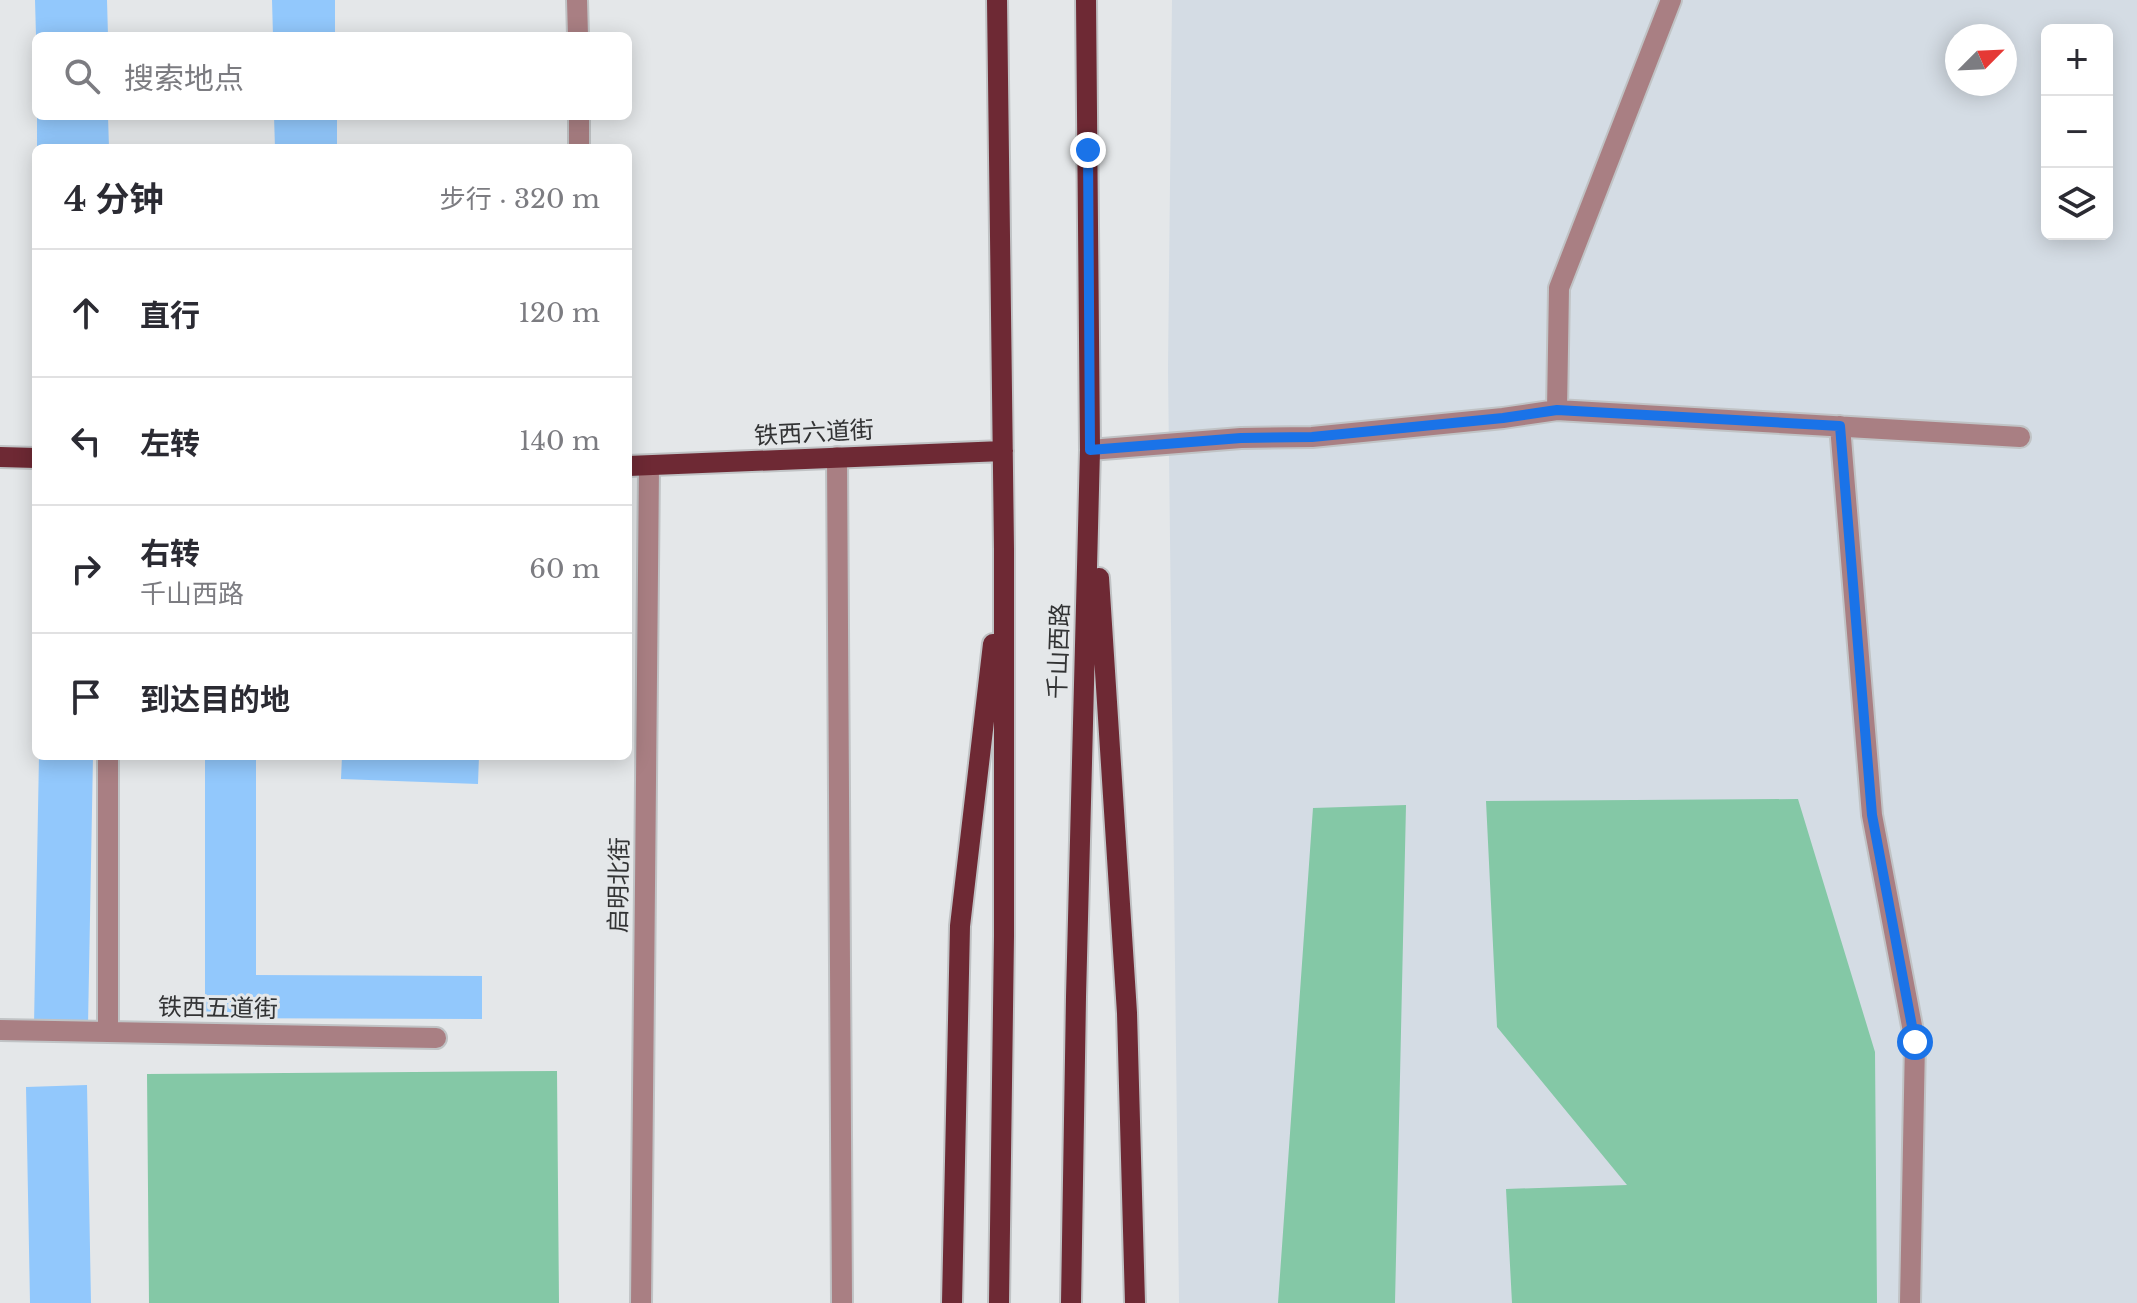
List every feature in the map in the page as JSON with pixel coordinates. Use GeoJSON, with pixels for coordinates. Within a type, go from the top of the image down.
{"type":"FeatureCollection","features":[{"type":"Feature","properties":{"kind":"main road"},"geometry":{"type":"LineString","coordinates":[[997,0],[1004,549],[1004,936],[999,1303]]}},
{"type":"Feature","properties":{"kind":"main road","name":"千山西路"},"geometry":{"type":"LineString","coordinates":[[1071,1303],[1090,450],[1086,0]]}},
{"type":"Feature","properties":{"kind":"main road"},"geometry":{"type":"LineString","coordinates":[[1090,450],[1127,1013],[1135,1303]]}},
{"type":"Feature","properties":{"kind":"main road","name":"铁西六道街"},"geometry":{"type":"LineString","coordinates":[[632,466],[1003,451]]}},
{"type":"Feature","properties":{"kind":"main road"},"geometry":{"type":"LineString","coordinates":[[0,457],[32,458]]}},
{"type":"Feature","properties":{"kind":"main road"},"geometry":{"type":"LineString","coordinates":[[952,1303],[960,926],[1004,549]]}},
{"type":"Feature","properties":{"kind":"street"},"geometry":{"type":"LineString","coordinates":[[577,0],[578,32]]}},
{"type":"Feature","properties":{"kind":"street"},"geometry":{"type":"LineString","coordinates":[[1557,410],[1559,288],[1671,0]]}},
{"type":"Feature","properties":{"kind":"street"},"geometry":{"type":"LineString","coordinates":[[579,120],[579,144]]}},
{"type":"Feature","properties":{"kind":"street"},"geometry":{"type":"LineString","coordinates":[[1090,450],[1241,438],[1312,437],[1557,410],[2020,437]]}},
{"type":"Feature","properties":{"kind":"street"},"geometry":{"type":"LineString","coordinates":[[1840,426],[1872,815],[1915,1042],[1910,1303]]}},
{"type":"Feature","properties":{"kind":"street"},"geometry":{"type":"LineString","coordinates":[[837,457],[842,1303]]}},
{"type":"Feature","properties":{"kind":"street","name":"启明北街"},"geometry":{"type":"LineString","coordinates":[[641,1303],[649,467]]}},
{"type":"Feature","properties":{"kind":"street"},"geometry":{"type":"LineString","coordinates":[[108,760],[108,1032]]}},
{"type":"Feature","properties":{"kind":"street","name":"铁西五道街"},"geometry":{"type":"LineString","coordinates":[[0,1030],[436,1038]]}},
{"type":"Feature","properties":{"kind":"shaded area"},"geometry":{"type":"Polygon","coordinates":[[[1172,0],[2137,0],[2137,1303],[1179,1303],[1168,369],[1172,0]]]}},
{"type":"Feature","properties":{"kind":"green space"},"geometry":{"type":"Polygon","coordinates":[[[1798,799],[1875,1052],[1877,1303],[1512,1303],[1506,1189],[1627,1185],[1497,1027],[1486,801],[1798,799]]]}},
{"type":"Feature","properties":{"kind":"green space"},"geometry":{"type":"Polygon","coordinates":[[[1406,805],[1395,1303],[1278,1303],[1313,808],[1406,805]]]}},
{"type":"Feature","properties":{"kind":"green space"},"geometry":{"type":"Polygon","coordinates":[[[557,1071],[559,1303],[149,1303],[147,1074],[557,1071]]]}},
{"type":"Feature","properties":{"kind":"building"},"geometry":{"type":"Polygon","coordinates":[[[35,0],[107,0],[108,32],[36,32],[35,0]]]}},
{"type":"Feature","properties":{"kind":"building"},"geometry":{"type":"Polygon","coordinates":[[[272,0],[335,0],[335,32],[273,32],[272,0]]]}},
{"type":"Feature","properties":{"kind":"building"},"geometry":{"type":"Polygon","coordinates":[[[37,120],[108,120],[109,144],[37,144],[37,120]]]}},
{"type":"Feature","properties":{"kind":"building"},"geometry":{"type":"Polygon","coordinates":[[[274,120],[337,120],[337,144],[275,144],[274,120]]]}},
{"type":"Feature","properties":{"kind":"building"},"geometry":{"type":"Polygon","coordinates":[[[39,760],[93,760],[88,1026],[34,1025],[39,760]]]}},
{"type":"Feature","properties":{"kind":"building"},"geometry":{"type":"Polygon","coordinates":[[[205,760],[256,760],[256,975],[482,976],[482,1019],[205,1018],[205,760]]]}},
{"type":"Feature","properties":{"kind":"building"},"geometry":{"type":"Polygon","coordinates":[[[342,760],[479,760],[478,784],[341,779],[342,760]]]}},
{"type":"Feature","properties":{"kind":"building"},"geometry":{"type":"Polygon","coordinates":[[[87,1085],[91,1303],[30,1303],[26,1087],[87,1085]]]}},
{"type":"Feature","properties":{"kind":"route"},"geometry":{"type":"LineString","coordinates":[[1088,150],[1090,450],[1241,438],[1312,437],[1557,410],[1840,426],[1872,815],[1915,1042]]}}]}
